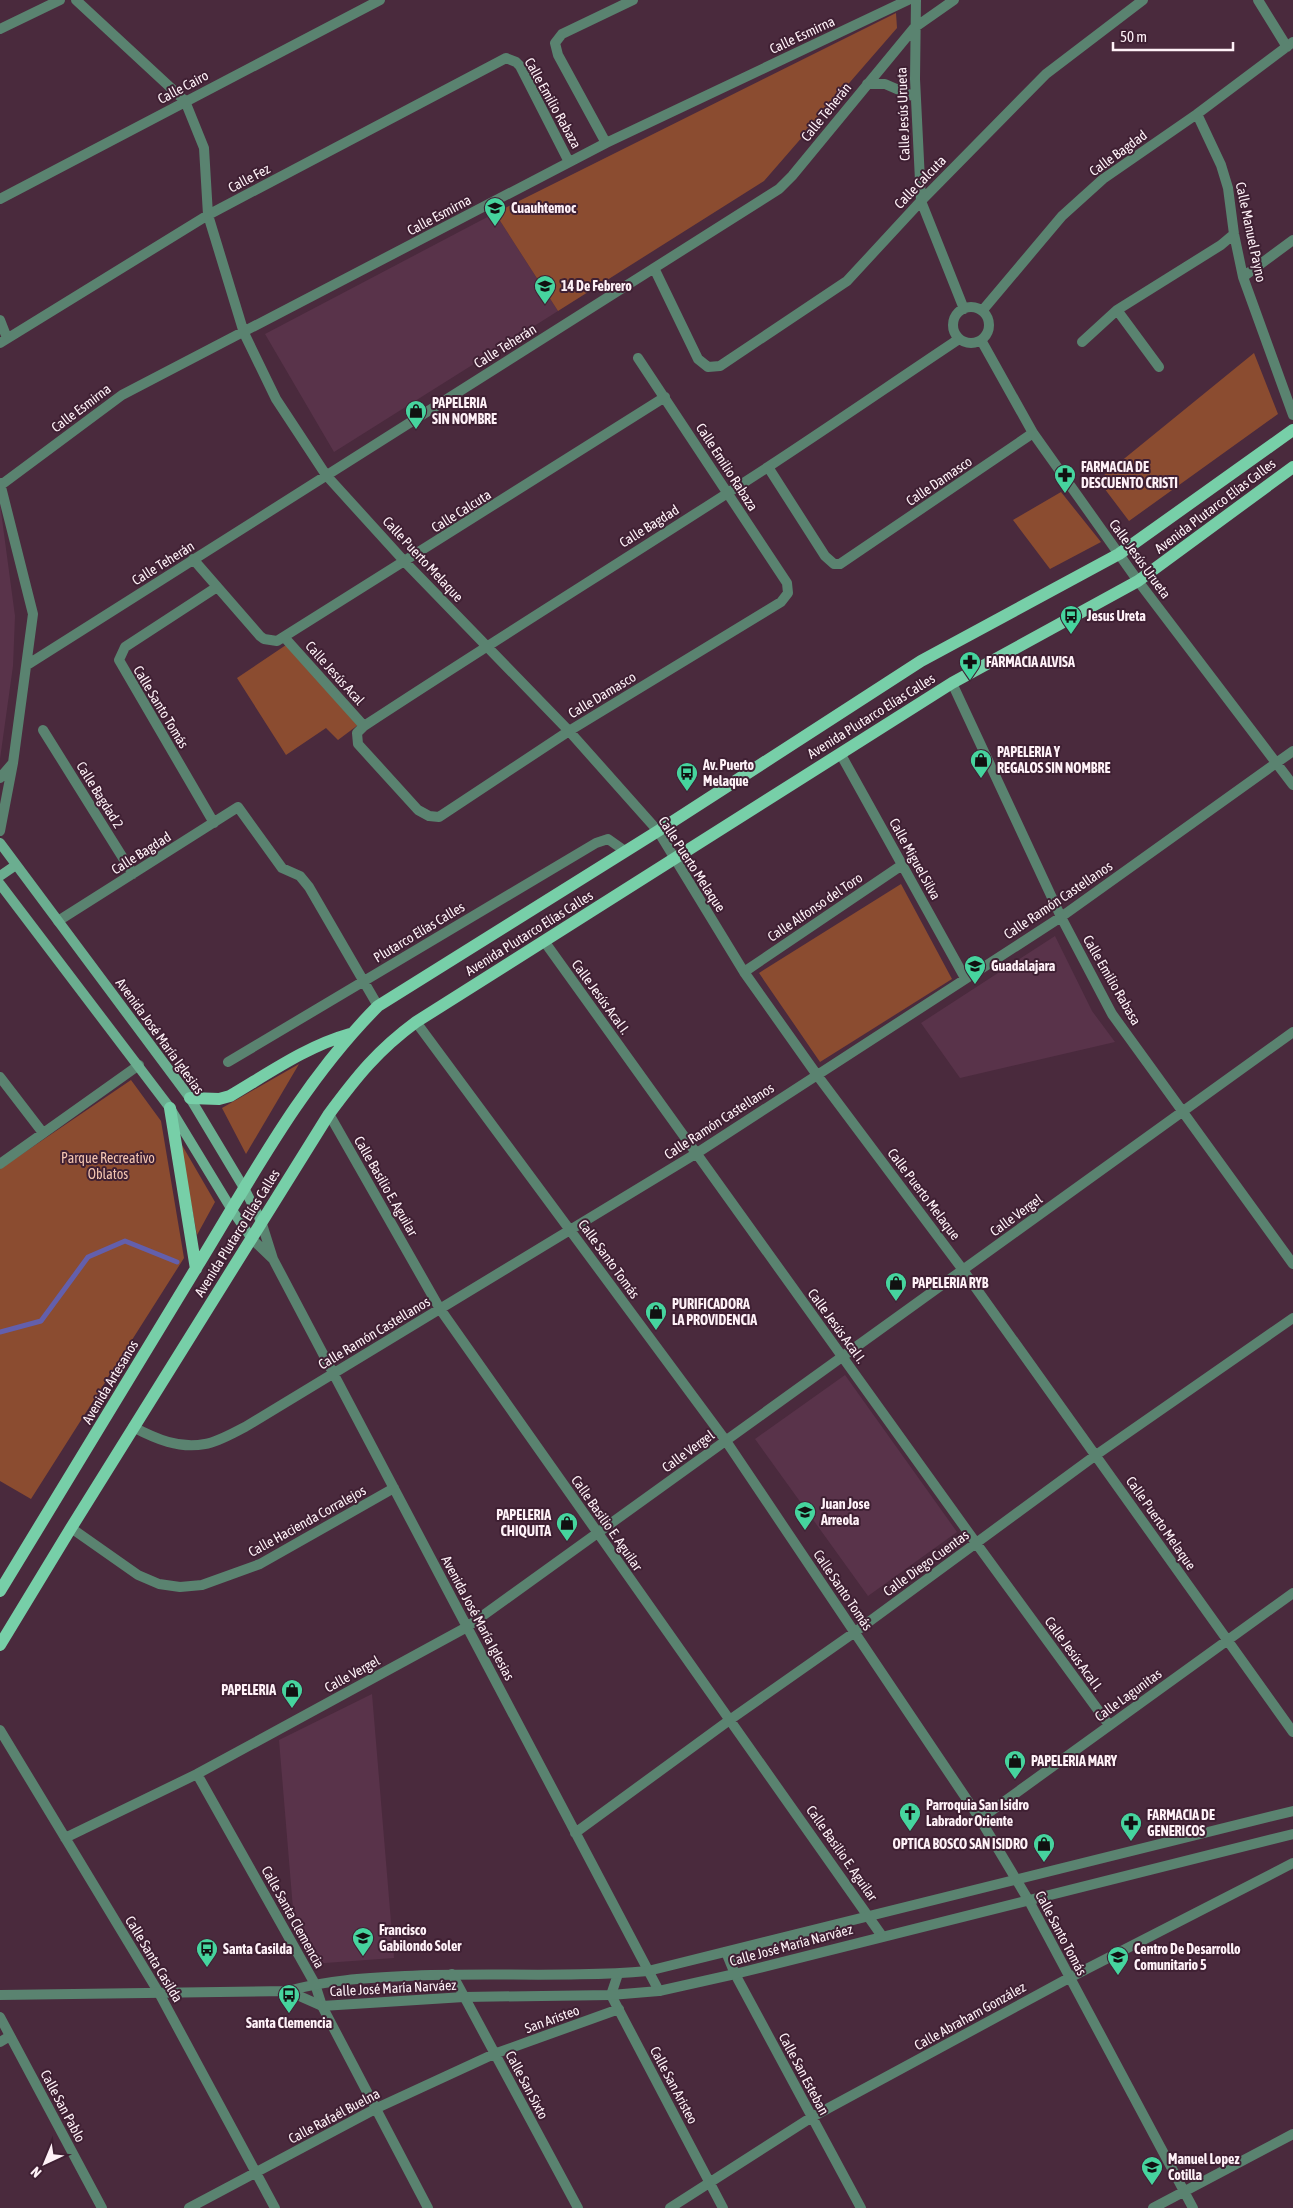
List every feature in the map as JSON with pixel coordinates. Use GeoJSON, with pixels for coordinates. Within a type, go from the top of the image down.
{"type":"FeatureCollection","features":[{"type":"Feature","properties":{"kind":"main road","name":"Avenida Plutarco Elías Calles"},"geometry":{"type":"LineString","coordinates":[[244,1188],[308,1088],[350,1034],[378,1006],[658,831],[921,661],[1119,554],[1293,430]]}},
{"type":"Feature","properties":{"kind":"main road","name":"Avenida Plutarco Elías Calles"},"geometry":{"type":"LineString","coordinates":[[0,1645],[70,1528],[252,1239],[261,1221],[329,1114],[372,1058],[416,1022],[952,682],[1138,581],[1293,467]]}},
{"type":"Feature","properties":{"kind":"main road","name":"Avenida José María Iglesias"},"geometry":{"type":"LineString","coordinates":[[0,843],[190,1098],[244,1188],[261,1221]]}},
{"type":"Feature","properties":{"kind":"main road"},"geometry":{"type":"LineString","coordinates":[[0,876],[16,865]]}},
{"type":"Feature","properties":{"kind":"main road","name":"Avenida José María Iglesias"},"geometry":{"type":"LineString","coordinates":[[0,884],[170,1108],[232,1210],[252,1239]]}},
{"type":"Feature","properties":{"kind":"main road"},"geometry":{"type":"LineString","coordinates":[[190,1098],[219,1099],[230,1096],[328,1040],[350,1034]]}},
{"type":"Feature","properties":{"kind":"main road"},"geometry":{"type":"LineString","coordinates":[[170,1108],[196,1269]]}},
{"type":"Feature","properties":{"kind":"main road","name":"Avenida Artesanos"},"geometry":{"type":"LineString","coordinates":[[0,1591],[244,1188]]}},
{"type":"Feature","properties":{"kind":"street"},"geometry":{"type":"LineString","coordinates":[[0,29],[60,0]]}},
{"type":"Feature","properties":{"kind":"street","name":"Calle Puerto Melaque"},"geometry":{"type":"LineString","coordinates":[[76,0],[185,101],[204,148],[208,215],[244,333],[276,399],[326,475],[405,562],[569,730],[658,831],[744,972],[817,1075],[963,1270],[1293,1732]]}},
{"type":"Feature","properties":{"kind":"street","name":"Calle Cairo"},"geometry":{"type":"LineString","coordinates":[[0,199],[380,0]]}},
{"type":"Feature","properties":{"kind":"street","name":"Calle Emilio Rabaza"},"geometry":{"type":"LineString","coordinates":[[606,142],[558,55],[555,43],[562,34],[633,0]]}},
{"type":"Feature","properties":{"kind":"street","name":"Calle Esmirna"},"geometry":{"type":"LineString","coordinates":[[1,484],[122,395],[244,333],[606,142],[908,0]]}},
{"type":"Feature","properties":{"kind":"street","name":"Calle Jesús Urueta"},"geometry":{"type":"LineString","coordinates":[[916,0],[914,28],[915,97],[921,201],[964,308]]}},
{"type":"Feature","properties":{"kind":"street","name":"Calle Teherán"},"geometry":{"type":"LineString","coordinates":[[27,665],[779,189],[914,28],[954,0]]}},
{"type":"Feature","properties":{"kind":"street","name":"Calle Calcuta"},"geometry":{"type":"LineString","coordinates":[[654,268],[698,359],[708,367],[720,366],[847,281],[921,201],[1046,74],[1143,0]]}},
{"type":"Feature","properties":{"kind":"street"},"geometry":{"type":"LineString","coordinates":[[1258,0],[1290,45]]}},
{"type":"Feature","properties":{"kind":"street","name":"Calle Bagdad"},"geometry":{"type":"LineString","coordinates":[[982,311],[1062,216],[1103,178],[1197,114],[1290,45]]}},
{"type":"Feature","properties":{"kind":"street","name":"Calle Emilio Rabaza"},"geometry":{"type":"LineString","coordinates":[[511,59],[520,66],[569,162]]}},
{"type":"Feature","properties":{"kind":"street","name":"Calle Fez"},"geometry":{"type":"LineString","coordinates":[[0,320],[3,340],[208,215],[501,60],[511,59]]}},
{"type":"Feature","properties":{"kind":"street"},"geometry":{"type":"LineString","coordinates":[[867,84],[885,84],[915,97]]}},
{"type":"Feature","properties":{"kind":"street","name":"Calle Manuel Payno"},"geometry":{"type":"LineString","coordinates":[[1197,114],[1221,165],[1228,188],[1234,234],[1244,277],[1293,415]]}},
{"type":"Feature","properties":{"kind":"street"},"geometry":{"type":"LineString","coordinates":[[1082,342],[1117,310],[1221,245],[1234,234]]}},
{"type":"Feature","properties":{"kind":"street"},"geometry":{"type":"LineString","coordinates":[[1244,277],[1293,240]]}},
{"type":"Feature","properties":{"kind":"street"},"geometry":{"type":"LineString","coordinates":[[964,308],[982,311],[987,318],[988,328],[981,340],[974,343],[964,342],[959,339],[953,326],[955,317],[964,308]]}},
{"type":"Feature","properties":{"kind":"street"},"geometry":{"type":"LineString","coordinates":[[1117,310],[1160,367]]}},
{"type":"Feature","properties":{"kind":"street","name":"Calle Bagdad"},"geometry":{"type":"LineString","coordinates":[[429,816],[418,810],[358,744],[357,733],[364,726],[486,645],[768,467],[959,339]]}},
{"type":"Feature","properties":{"kind":"street","name":"Calle Jesús Urueta"},"geometry":{"type":"LineString","coordinates":[[981,340],[1033,433],[1138,581],[1293,785]]}},
{"type":"Feature","properties":{"kind":"street","name":"Calle Emilio Rabaza"},"geometry":{"type":"LineString","coordinates":[[638,358],[787,583],[788,593]]}},
{"type":"Feature","properties":{"kind":"street","name":"Calle Calcuta"},"geometry":{"type":"LineString","coordinates":[[217,587],[260,636],[270,641],[285,638],[664,397]]}},
{"type":"Feature","properties":{"kind":"street","name":"Calle Damasco"},"geometry":{"type":"LineString","coordinates":[[768,467],[825,556],[834,564],[845,561],[1033,433]]}},
{"type":"Feature","properties":{"kind":"street"},"geometry":{"type":"LineString","coordinates":[[0,831],[13,763],[33,614],[1,484]]}},
{"type":"Feature","properties":{"kind":"street"},"geometry":{"type":"LineString","coordinates":[[194,559],[217,587]]}},
{"type":"Feature","properties":{"kind":"street","name":"Calle Santo Tomás"},"geometry":{"type":"LineString","coordinates":[[214,822],[119,660],[125,647],[217,587]]}},
{"type":"Feature","properties":{"kind":"street","name":"Calle Damasco"},"geometry":{"type":"LineString","coordinates":[[429,816],[439,817],[569,730],[780,602],[788,593]]}},
{"type":"Feature","properties":{"kind":"street","name":"Calle Jesús Acal"},"geometry":{"type":"LineString","coordinates":[[285,638],[364,726]]}},
{"type":"Feature","properties":{"kind":"street","name":"Calle Emilio Rabasa"},"geometry":{"type":"LineString","coordinates":[[952,682],[1061,917],[1112,1014],[1293,1264]]}},
{"type":"Feature","properties":{"kind":"street","name":"Calle Bagdad 2"},"geometry":{"type":"LineString","coordinates":[[43,730],[133,874]]}},
{"type":"Feature","properties":{"kind":"street","name":"Calle Ramón Castellanos"},"geometry":{"type":"LineString","coordinates":[[133,1427],[162,1442],[206,1444],[245,1427],[697,1153],[1061,917],[1293,751]]}},
{"type":"Feature","properties":{"kind":"street","name":"Calle Miguel Silva"},"geometry":{"type":"LineString","coordinates":[[840,754],[965,978]]}},
{"type":"Feature","properties":{"kind":"street"},"geometry":{"type":"LineString","coordinates":[[0,778],[13,763]]}},
{"type":"Feature","properties":{"kind":"street","name":"Calle Bagdad"},"geometry":{"type":"LineString","coordinates":[[58,921],[238,807],[282,868],[300,876],[309,886],[363,982]]}},
{"type":"Feature","properties":{"kind":"street","name":"Plutarco Elías Calles"},"geometry":{"type":"LineString","coordinates":[[228,1062],[596,843],[608,839],[625,851]]}},
{"type":"Feature","properties":{"kind":"street","name":"Calle Alfonso del Toro"},"geometry":{"type":"LineString","coordinates":[[744,972],[902,865]]}},
{"type":"Feature","properties":{"kind":"street","name":"Calle Jesús Acal I."},"geometry":{"type":"LineString","coordinates":[[544,942],[976,1544],[1109,1725]]}},
{"type":"Feature","properties":{"kind":"street"},"geometry":{"type":"LineString","coordinates":[[363,982],[378,1006]]}},
{"type":"Feature","properties":{"kind":"street","name":"Calle Santo Tomás"},"geometry":{"type":"LineString","coordinates":[[416,1022],[726,1441],[980,1819],[1017,1879],[1193,2208]]}},
{"type":"Feature","properties":{"kind":"street","name":"Calle Vergel"},"geometry":{"type":"LineString","coordinates":[[64,1838],[197,1774],[467,1627],[1293,1032]]}},
{"type":"Feature","properties":{"kind":"street"},"geometry":{"type":"LineString","coordinates":[[0,1164],[139,1065]]}},
{"type":"Feature","properties":{"kind":"street"},"geometry":{"type":"LineString","coordinates":[[0,1077],[43,1133]]}},
{"type":"Feature","properties":{"kind":"street","name":"Calle Basilio E. Aguilar"},"geometry":{"type":"LineString","coordinates":[[329,1114],[440,1309],[870,1916],[882,1936]]}},
{"type":"Feature","properties":{"kind":"street","name":"Avenida José María Iglesias"},"geometry":{"type":"LineString","coordinates":[[261,1221],[273,1259],[659,1991]]}},
{"type":"Feature","properties":{"kind":"street","name":"Avenida José María Iglesias"},"geometry":{"type":"LineString","coordinates":[[252,1239],[273,1259]]}},
{"type":"Feature","properties":{"kind":"street","name":"Calle Diego Cuentas"},"geometry":{"type":"LineString","coordinates":[[575,1833],[731,1719],[855,1632],[1096,1455],[1293,1318]]}},
{"type":"Feature","properties":{"kind":"street","name":"Calle Hacienda Corralejos"},"geometry":{"type":"LineString","coordinates":[[70,1528],[138,1575],[159,1584],[180,1587],[202,1585],[260,1564],[394,1488]]}},
{"type":"Feature","properties":{"kind":"street","name":"Calle Lagunitas"},"geometry":{"type":"LineString","coordinates":[[980,1819],[1293,1593]]}},
{"type":"Feature","properties":{"kind":"street","name":"Calle Santa Casilda"},"geometry":{"type":"LineString","coordinates":[[0,1730],[159,1993],[275,2208]]}},
{"type":"Feature","properties":{"kind":"street","name":"Calle Santa Clemencia"},"geometry":{"type":"LineString","coordinates":[[197,1774],[315,1984],[322,2006],[428,2208]]}},
{"type":"Feature","properties":{"kind":"street","name":"Calle José María Narváez"},"geometry":{"type":"LineString","coordinates":[[0,1995],[288,1992],[315,1984],[353,1978],[452,1974],[618,1974],[648,1971],[1293,1811]]}},
{"type":"Feature","properties":{"kind":"street","name":"Calle José María Narváez"},"geometry":{"type":"LineString","coordinates":[[288,1992],[322,2006],[464,1997],[611,1995],[659,1991],[735,1974],[1293,1834]]}},
{"type":"Feature","properties":{"kind":"street","name":"Calle Abraham González"},"geometry":{"type":"LineString","coordinates":[[670,2208],[812,2117],[1069,1978],[1293,1863]]}},
{"type":"Feature","properties":{"kind":"street","name":"Calle San Esteban"},"geometry":{"type":"LineString","coordinates":[[726,1952],[735,1974],[861,2208]]}},
{"type":"Feature","properties":{"kind":"street","name":"Calle San Sixto"},"geometry":{"type":"LineString","coordinates":[[452,1974],[578,2208]]}},
{"type":"Feature","properties":{"kind":"street"},"geometry":{"type":"LineString","coordinates":[[611,1995],[618,1974]]}},
{"type":"Feature","properties":{"kind":"street","name":"Calle San Aristeo"},"geometry":{"type":"LineString","coordinates":[[611,1995],[723,2208]]}},
{"type":"Feature","properties":{"kind":"street","name":"San Aristeo"},"geometry":{"type":"LineString","coordinates":[[494,2054],[619,2009]]}},
{"type":"Feature","properties":{"kind":"street","name":"Calle San Pablo"},"geometry":{"type":"LineString","coordinates":[[0,2017],[102,2208]]}},
{"type":"Feature","properties":{"kind":"street"},"geometry":{"type":"LineString","coordinates":[[0,2042],[10,2036]]}},
{"type":"Feature","properties":{"kind":"street","name":"Calle Rafaél Buelna"},"geometry":{"type":"LineString","coordinates":[[189,2208],[377,2108],[494,2054]]}},
{"type":"Feature","properties":{"kind":"street"},"geometry":{"type":"LineString","coordinates":[[1153,2208],[1293,2134]]}},
{"type":"Feature","properties":{"kind":"shaded area"},"geometry":{"type":"Polygon","coordinates":[[[495,213],[558,311],[334,452],[265,334],[495,213]]]}},
{"type":"Feature","properties":{"kind":"shaded area"},"geometry":{"type":"Polygon","coordinates":[[[0,504],[15,616],[13,666],[0,759],[0,504]]]}},
{"type":"Feature","properties":{"kind":"shaded area"},"geometry":{"type":"Polygon","coordinates":[[[1055,936],[1092,1011],[1115,1042],[960,1078],[921,1023],[1055,936]]]}},
{"type":"Feature","properties":{"kind":"shaded area"},"geometry":{"type":"Polygon","coordinates":[[[845,1375],[957,1532],[868,1596],[755,1439],[845,1375]]]}},
{"type":"Feature","properties":{"kind":"shaded area"},"geometry":{"type":"Polygon","coordinates":[[[372,1694],[394,1958],[311,1964],[295,1933],[279,1740],[372,1694]]]}},
{"type":"Feature","properties":{"kind":"green space"},"geometry":{"type":"Polygon","coordinates":[[[896,13],[897,28],[764,181],[558,311],[495,213],[896,13]]]}},
{"type":"Feature","properties":{"kind":"green space"},"geometry":{"type":"Polygon","coordinates":[[[1254,353],[1278,414],[1129,521],[1098,480],[1254,353]]]}},
{"type":"Feature","properties":{"kind":"green space"},"geometry":{"type":"Polygon","coordinates":[[[1061,492],[1101,542],[1050,569],[1013,520],[1061,492]]]}},
{"type":"Feature","properties":{"kind":"green space"},"geometry":{"type":"Polygon","coordinates":[[[286,645],[358,725],[338,740],[326,728],[286,755],[237,678],[286,645]]]}},
{"type":"Feature","properties":{"kind":"green space"},"geometry":{"type":"Polygon","coordinates":[[[901,884],[952,979],[820,1062],[759,973],[901,884]]]}},
{"type":"Feature","properties":{"kind":"green space"},"geometry":{"type":"Polygon","coordinates":[[[299,1064],[246,1154],[222,1108],[299,1064]]]}},
{"type":"Feature","properties":{"kind":"green space","name":"Parque Recreativo Oblatos"},"geometry":{"type":"Polygon","coordinates":[[[131,1080],[161,1121],[184,1258],[31,1499],[0,1481],[0,1169],[131,1080]]]}},
{"type":"Feature","properties":{"kind":"green space"},"geometry":{"type":"Polygon","coordinates":[[[179,1140],[215,1202],[197,1235],[179,1140]]]}},
{"type":"Feature","properties":{"kind":"waterway"},"geometry":{"type":"LineString","coordinates":[[0,1332],[41,1321],[88,1257],[125,1241],[177,1262]]}},
{"type":"Feature","properties":{"kind":"place","name":"Cuauhtemoc"},"geometry":{"type":"Point","coordinates":[495,227]}},
{"type":"Feature","properties":{"kind":"place","name":"14 De Febrero"},"geometry":{"type":"Point","coordinates":[545,305]}},
{"type":"Feature","properties":{"kind":"place","name":"PAPELERIA SIN NOMBRE"},"geometry":{"type":"Point","coordinates":[416,430]}},
{"type":"Feature","properties":{"kind":"place","name":"FARMACIA DE DESCUENTO CRISTI"},"geometry":{"type":"Point","coordinates":[1065,494]}},
{"type":"Feature","properties":{"kind":"place","name":"Jesus Ureta"},"geometry":{"type":"Point","coordinates":[1071,635]}},
{"type":"Feature","properties":{"kind":"place","name":"FARMACIA ALVISA"},"geometry":{"type":"Point","coordinates":[970,681]}},
{"type":"Feature","properties":{"kind":"place","name":"PAPELERIA Y REGALOS SIN NOMBRE"},"geometry":{"type":"Point","coordinates":[981,779]}},
{"type":"Feature","properties":{"kind":"place","name":"Av. Puerto Melaque"},"geometry":{"type":"Point","coordinates":[687,792]}},
{"type":"Feature","properties":{"kind":"place","name":"Guadalajara"},"geometry":{"type":"Point","coordinates":[975,985]}},
{"type":"Feature","properties":{"kind":"place","name":"PAPELERIA RYB"},"geometry":{"type":"Point","coordinates":[896,1302]}},
{"type":"Feature","properties":{"kind":"place","name":"PURIFICADORA LA PROVIDENCIA"},"geometry":{"type":"Point","coordinates":[656,1331]}},
{"type":"Feature","properties":{"kind":"place","name":"Juan Jose Arreola"},"geometry":{"type":"Point","coordinates":[805,1531]}},
{"type":"Feature","properties":{"kind":"place","name":"PAPELERIA CHIQUITA"},"geometry":{"type":"Point","coordinates":[567,1542]}},
{"type":"Feature","properties":{"kind":"place","name":"PAPELERIA"},"geometry":{"type":"Point","coordinates":[292,1709]}},
{"type":"Feature","properties":{"kind":"place","name":"PAPELERIA MARY"},"geometry":{"type":"Point","coordinates":[1015,1780]}},
{"type":"Feature","properties":{"kind":"place","name":"Parroquia San Isidro Labrador Oriente"},"geometry":{"type":"Point","coordinates":[910,1832]}},
{"type":"Feature","properties":{"kind":"place","name":"FARMACIA DE GENERICOS"},"geometry":{"type":"Point","coordinates":[1131,1842]}},
{"type":"Feature","properties":{"kind":"place","name":"OPTICA BOSCO SAN ISIDRO"},"geometry":{"type":"Point","coordinates":[1044,1863]}},
{"type":"Feature","properties":{"kind":"place","name":"Francisco Gabilondo Soler"},"geometry":{"type":"Point","coordinates":[363,1957]}},
{"type":"Feature","properties":{"kind":"place","name":"Santa Casilda"},"geometry":{"type":"Point","coordinates":[207,1968]}},
{"type":"Feature","properties":{"kind":"place","name":"Centro De Desarrollo Comunitario 5"},"geometry":{"type":"Point","coordinates":[1118,1976]}},
{"type":"Feature","properties":{"kind":"place","name":"Santa Clemencia"},"geometry":{"type":"Point","coordinates":[289,2014]}},
{"type":"Feature","properties":{"kind":"place","name":"Manuel Lopez Cotilla"},"geometry":{"type":"Point","coordinates":[1152,2186]}}]}
